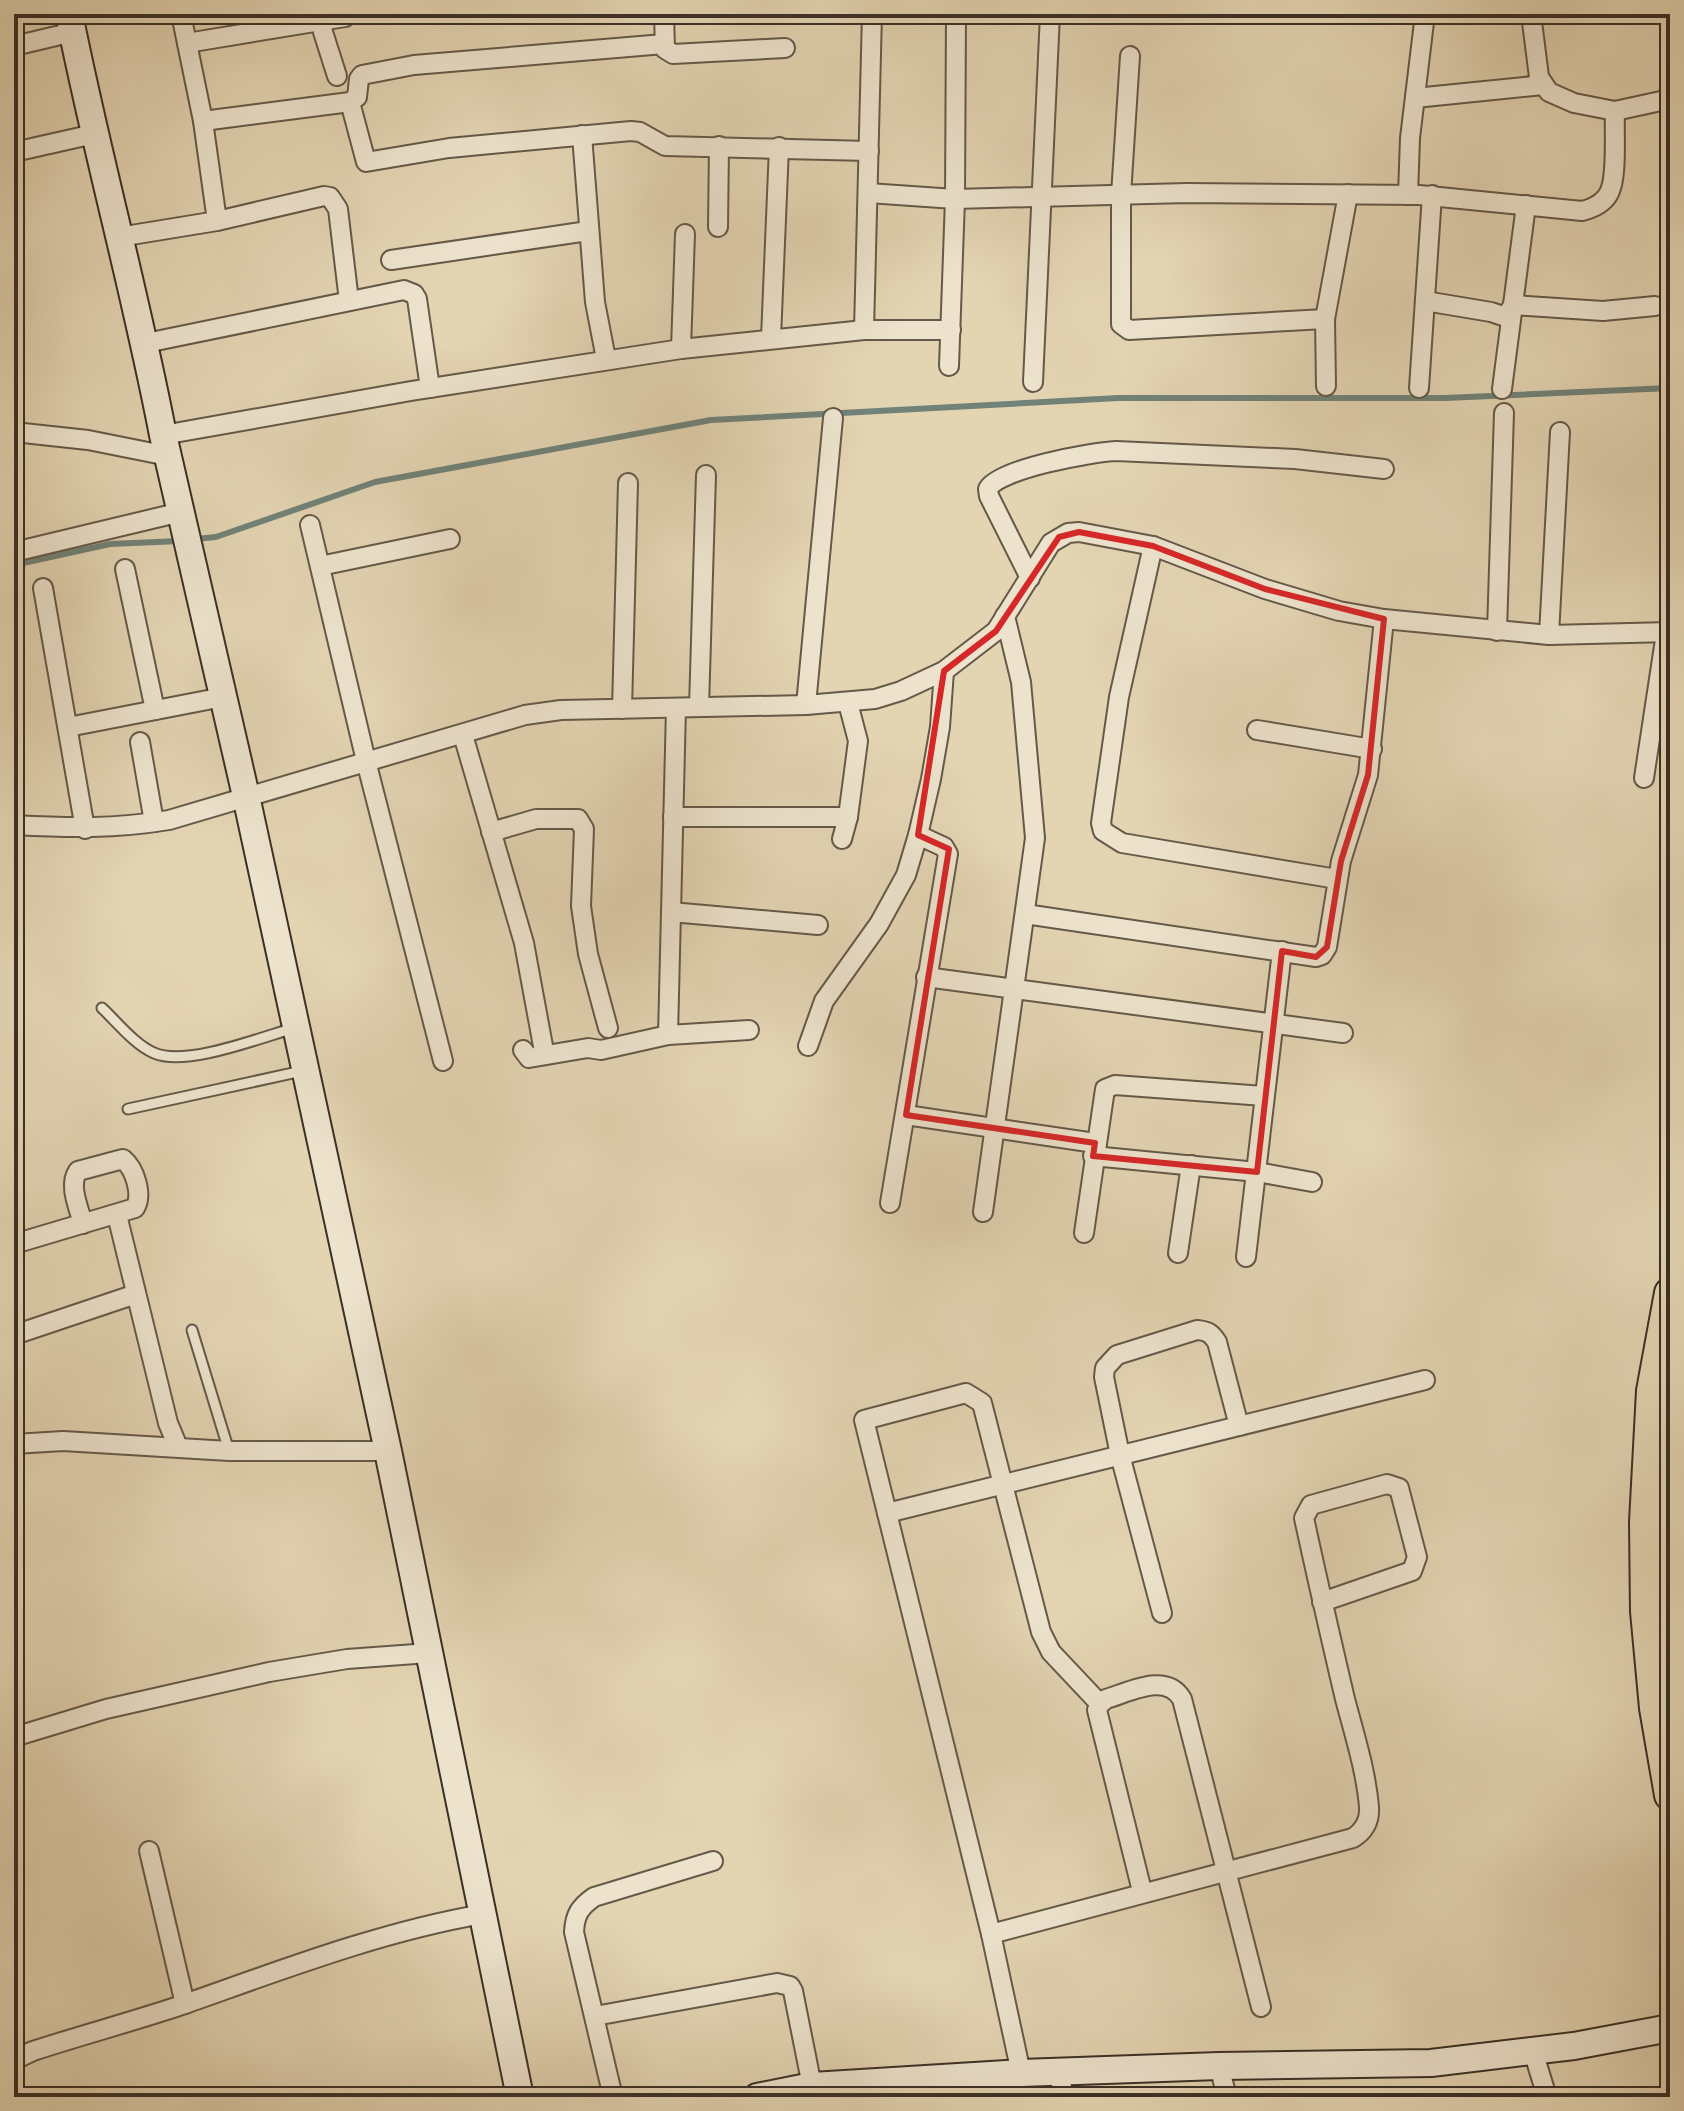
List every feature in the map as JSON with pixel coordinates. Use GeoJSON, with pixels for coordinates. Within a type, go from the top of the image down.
{"type":"FeatureCollection","features":[{"type":"Feature","properties":{"kind":"main road"},"geometry":{"type":"LineString","coordinates":[[1670,1293],[1652,1391],[1645,1522],[1647,1625],[1655,1708],[1670,1795]]}},
{"type":"Feature","properties":{"kind":"street"},"geometry":{"type":"LineString","coordinates":[[181,14],[203,121],[217,221]]}},
{"type":"Feature","properties":{"kind":"street"},"geometry":{"type":"LineString","coordinates":[[664,14],[664,44],[673,54],[785,48]]}},
{"type":"Feature","properties":{"kind":"street"},"geometry":{"type":"LineString","coordinates":[[864,330],[872,14]]}},
{"type":"Feature","properties":{"kind":"street"},"geometry":{"type":"LineString","coordinates":[[949,366],[955,199],[956,14]]}},
{"type":"Feature","properties":{"kind":"street"},"geometry":{"type":"LineString","coordinates":[[1033,382],[1050,14]]}},
{"type":"Feature","properties":{"kind":"street"},"geometry":{"type":"LineString","coordinates":[[1408,195],[1425,14]]}},
{"type":"Feature","properties":{"kind":"street"},"geometry":{"type":"LineString","coordinates":[[1531,14],[1543,85],[1549,92],[1574,103],[1615,111],[1670,99]]}},
{"type":"Feature","properties":{"kind":"street"},"geometry":{"type":"LineString","coordinates":[[187,43],[322,17],[345,17]]}},
{"type":"Feature","properties":{"kind":"street"},"geometry":{"type":"LineString","coordinates":[[322,17],[323,32],[337,76]]}},
{"type":"Feature","properties":{"kind":"street"},"geometry":{"type":"LineString","coordinates":[[14,46],[71,23],[94,134],[146,343],[166,446],[297,1027],[388,1451],[520,2097]]}},
{"type":"Feature","properties":{"kind":"street"},"geometry":{"type":"LineString","coordinates":[[203,121],[350,102],[358,93],[359,79],[369,73],[414,65],[664,44]]}},
{"type":"Feature","properties":{"kind":"street"},"geometry":{"type":"LineString","coordinates":[[1130,56],[1121,195],[1119,318],[1124,329],[1325,319]]}},
{"type":"Feature","properties":{"kind":"street"},"geometry":{"type":"LineString","coordinates":[[1415,98],[1543,85]]}},
{"type":"Feature","properties":{"kind":"street"},"geometry":{"type":"LineString","coordinates":[[350,102],[366,162],[449,148],[631,131],[640,132],[665,146],[869,151]]}},
{"type":"Feature","properties":{"kind":"street"},"geometry":{"type":"LineString","coordinates":[[868,193],[955,199],[1121,195],[1432,195],[1582,211],[1594,208],[1612,187],[1615,111]]}},
{"type":"Feature","properties":{"kind":"street"},"geometry":{"type":"LineString","coordinates":[[14,152],[94,134]]}},
{"type":"Feature","properties":{"kind":"street"},"geometry":{"type":"LineString","coordinates":[[582,135],[595,302],[606,359]]}},
{"type":"Feature","properties":{"kind":"street"},"geometry":{"type":"LineString","coordinates":[[718,227],[719,146]]}},
{"type":"Feature","properties":{"kind":"street"},"geometry":{"type":"LineString","coordinates":[[771,338],[779,147]]}},
{"type":"Feature","properties":{"kind":"street"},"geometry":{"type":"LineString","coordinates":[[1326,386],[1325,319],[1348,194]]}},
{"type":"Feature","properties":{"kind":"street"},"geometry":{"type":"LineString","coordinates":[[1419,388],[1432,195]]}},
{"type":"Feature","properties":{"kind":"street"},"geometry":{"type":"LineString","coordinates":[[119,237],[217,221],[330,197],[338,209],[349,301]]}},
{"type":"Feature","properties":{"kind":"street"},"geometry":{"type":"LineString","coordinates":[[1502,389],[1526,205]]}},
{"type":"Feature","properties":{"kind":"street"},"geometry":{"type":"LineString","coordinates":[[391,260],[588,231]]}},
{"type":"Feature","properties":{"kind":"street"},"geometry":{"type":"LineString","coordinates":[[681,349],[685,234]]}},
{"type":"Feature","properties":{"kind":"street"},"geometry":{"type":"LineString","coordinates":[[146,343],[404,290],[414,294],[430,388]]}},
{"type":"Feature","properties":{"kind":"street"},"geometry":{"type":"LineString","coordinates":[[1425,301],[1506,317],[1513,305]]}},
{"type":"Feature","properties":{"kind":"street"},"geometry":{"type":"LineString","coordinates":[[1513,305],[1603,311],[1655,306]]}},
{"type":"Feature","properties":{"kind":"street"},"geometry":{"type":"LineString","coordinates":[[14,432],[166,446],[430,388],[606,359],[771,338],[864,330],[951,330]]}},
{"type":"Feature","properties":{"kind":"street"},"geometry":{"type":"LineString","coordinates":[[1497,631],[1504,413]]}},
{"type":"Feature","properties":{"kind":"street"},"geometry":{"type":"LineString","coordinates":[[806,705],[833,418]]}},
{"type":"Feature","properties":{"kind":"street"},"geometry":{"type":"LineString","coordinates":[[1549,635],[1560,432]]}},
{"type":"Feature","properties":{"kind":"street"},"geometry":{"type":"LineString","coordinates":[[1030,578],[988,489],[995,480],[1056,460],[1090,452],[1116,451],[1295,459],[1384,469]]}},
{"type":"Feature","properties":{"kind":"street"},"geometry":{"type":"LineString","coordinates":[[699,707],[706,475]]}},
{"type":"Feature","properties":{"kind":"street"},"geometry":{"type":"LineString","coordinates":[[622,709],[628,483]]}},
{"type":"Feature","properties":{"kind":"street"},"geometry":{"type":"LineString","coordinates":[[310,525],[366,761],[443,1061]]}},
{"type":"Feature","properties":{"kind":"street"},"geometry":{"type":"LineString","coordinates":[[14,552],[185,532]]}},
{"type":"Feature","properties":{"kind":"street"},"geometry":{"type":"LineString","coordinates":[[14,825],[85,829],[154,822],[537,713],[806,705],[875,699],[944,671],[996,631],[1051,543],[1068,533],[1079,532],[1153,546],[1265,589],[1339,611],[1497,631],[1667,642],[1644,778]]}},
{"type":"Feature","properties":{"kind":"street"},"geometry":{"type":"LineString","coordinates":[[320,566],[450,539]]}},
{"type":"Feature","properties":{"kind":"street"},"geometry":{"type":"LineString","coordinates":[[1153,546],[1119,697],[1101,823],[1103,831],[1122,843],[1337,879]]}},
{"type":"Feature","properties":{"kind":"street"},"geometry":{"type":"LineString","coordinates":[[125,569],[155,710]]}},
{"type":"Feature","properties":{"kind":"street"},"geometry":{"type":"LineString","coordinates":[[43,588],[85,829]]}},
{"type":"Feature","properties":{"kind":"street"},"geometry":{"type":"LineString","coordinates":[[983,1212],[1035,838],[1021,682],[1005,616]]}},
{"type":"Feature","properties":{"kind":"street"},"geometry":{"type":"LineString","coordinates":[[1025,914],[1316,957],[1325,952],[1337,879],[1368,775],[1384,619]]}},
{"type":"Feature","properties":{"kind":"street"},"geometry":{"type":"LineString","coordinates":[[808,1046],[824,1001],[879,924],[906,875],[918,835],[940,727],[944,671]]}},
{"type":"Feature","properties":{"kind":"street"},"geometry":{"type":"LineString","coordinates":[[68,727],[223,697]]}},
{"type":"Feature","properties":{"kind":"street"},"geometry":{"type":"LineString","coordinates":[[842,839],[858,741],[848,703]]}},
{"type":"Feature","properties":{"kind":"street"},"geometry":{"type":"LineString","coordinates":[[668,1035],[676,708]]}},
{"type":"Feature","properties":{"kind":"street"},"geometry":{"type":"LineString","coordinates":[[1257,730],[1372,749]]}},
{"type":"Feature","properties":{"kind":"street"},"geometry":{"type":"LineString","coordinates":[[463,735],[524,943],[543,1046]]}},
{"type":"Feature","properties":{"kind":"street"},"geometry":{"type":"LineString","coordinates":[[140,742],[154,822]]}},
{"type":"Feature","properties":{"kind":"street"},"geometry":{"type":"LineString","coordinates":[[673,817],[848,817]]}},
{"type":"Feature","properties":{"kind":"street"},"geometry":{"type":"LineString","coordinates":[[491,832],[536,819],[578,819],[584,829],[581,906],[588,954],[608,1028]]}},
{"type":"Feature","properties":{"kind":"street"},"geometry":{"type":"LineString","coordinates":[[890,1203],[948,854],[944,847],[918,835]]}},
{"type":"Feature","properties":{"kind":"street"},"geometry":{"type":"LineString","coordinates":[[671,912],[818,925]]}},
{"type":"Feature","properties":{"kind":"street"},"geometry":{"type":"LineString","coordinates":[[1246,1257],[1282,951]]}},
{"type":"Feature","properties":{"kind":"street"},"geometry":{"type":"LineString","coordinates":[[926,977],[1343,1033]]}},
{"type":"Feature","properties":{"kind":"street"},"geometry":{"type":"LineString","coordinates":[[523,1050],[529,1058],[588,1048],[601,1050],[668,1035],[749,1030]]}},
{"type":"Feature","properties":{"kind":"street"},"geometry":{"type":"LineString","coordinates":[[1084,1233],[1105,1089],[1115,1085],[1264,1096]]}},
{"type":"Feature","properties":{"kind":"street"},"geometry":{"type":"LineString","coordinates":[[906,1115],[995,1127],[1094,1150],[1312,1182]]}},
{"type":"Feature","properties":{"kind":"street"},"geometry":{"type":"LineString","coordinates":[[14,1244],[117,1215],[135,1208],[139,1194],[131,1168],[123,1159],[75,1175],[73,1185],[83,1224]]}},
{"type":"Feature","properties":{"kind":"street"},"geometry":{"type":"LineString","coordinates":[[1178,1253],[1191,1165]]}},
{"type":"Feature","properties":{"kind":"street"},"geometry":{"type":"LineString","coordinates":[[117,1215],[168,1423],[178,1447]]}},
{"type":"Feature","properties":{"kind":"street"},"geometry":{"type":"LineString","coordinates":[[14,1335],[136,1294]]}},
{"type":"Feature","properties":{"kind":"street"},"geometry":{"type":"LineString","coordinates":[[1162,1613],[1120,1455],[1104,1377],[1105,1368],[1117,1355],[1197,1330],[1212,1334],[1217,1342],[1239,1426]]}},
{"type":"Feature","properties":{"kind":"street"},"geometry":{"type":"LineString","coordinates":[[887,1513],[1425,1380]]}},
{"type":"Feature","properties":{"kind":"street"},"geometry":{"type":"LineString","coordinates":[[1021,2073],[991,1934],[864,1420],[966,1393],[982,1403],[1045,1643],[1100,1704]]}},
{"type":"Feature","properties":{"kind":"street"},"geometry":{"type":"LineString","coordinates":[[14,1444],[63,1441],[229,1451],[388,1451]]}},
{"type":"Feature","properties":{"kind":"street"},"geometry":{"type":"LineString","coordinates":[[991,1934],[1142,1891],[1353,1838],[1362,1832],[1369,1809],[1358,1751],[1322,1602],[1304,1518],[1311,1505],[1387,1484],[1399,1488],[1417,1557],[1415,1568],[1322,1602]]}},
{"type":"Feature","properties":{"kind":"street"},"geometry":{"type":"LineString","coordinates":[[14,1737],[106,1709],[269,1672],[347,1659],[429,1653]]}},
{"type":"Feature","properties":{"kind":"street"},"geometry":{"type":"LineString","coordinates":[[1142,1891],[1097,1718],[1100,1704],[1106,1699],[1157,1684],[1170,1686],[1182,1699],[1261,2007]]}},
{"type":"Feature","properties":{"kind":"street"},"geometry":{"type":"LineString","coordinates":[[149,1851],[185,2004]]}},
{"type":"Feature","properties":{"kind":"street"},"geometry":{"type":"LineString","coordinates":[[613,2097],[574,1932],[575,1917],[581,1906],[594,1897],[713,1861]]}},
{"type":"Feature","properties":{"kind":"street"},"geometry":{"type":"LineString","coordinates":[[14,2060],[185,2004],[258,1976],[385,1937],[483,1914]]}},
{"type":"Feature","properties":{"kind":"street"},"geometry":{"type":"LineString","coordinates":[[595,2016],[784,1983],[793,1991],[812,2086]]}},
{"type":"Feature","properties":{"kind":"street"},"geometry":{"type":"LineString","coordinates":[[757,2097],[812,2086],[896,2089],[1021,2073],[1062,2085],[1219,2066],[1431,2063],[1533,2051],[1670,2028]]}},
{"type":"Feature","properties":{"kind":"street"},"geometry":{"type":"LineString","coordinates":[[1533,2051],[1547,2097]]}},
{"type":"Feature","properties":{"kind":"street"},"geometry":{"type":"LineString","coordinates":[[1219,2066],[1227,2097]]}},
{"type":"Feature","properties":{"kind":"lane"},"geometry":{"type":"LineString","coordinates":[[102,1008],[150,1052],[168,1058],[189,1057],[297,1027]]}},
{"type":"Feature","properties":{"kind":"lane"},"geometry":{"type":"LineString","coordinates":[[128,1109],[306,1070]]}},
{"type":"Feature","properties":{"kind":"lane"},"geometry":{"type":"LineString","coordinates":[[192,1330],[229,1451]]}},
{"type":"Feature","properties":{"kind":"highlighted area"},"geometry":{"type":"Polygon","coordinates":[[[1079,532],[1153,546],[1265,589],[1384,619],[1368,775],[1341,861],[1327,947],[1316,957],[1282,951],[1257,1172],[1093,1156],[1095,1143],[906,1115],[949,849],[918,835],[944,671],[996,631],[1059,537],[1079,532]]]}},
{"type":"Feature","properties":{"kind":"waterway"},"geometry":{"type":"LineString","coordinates":[[195,539],[216,537],[375,482],[711,420],[1118,398],[1445,398],[1670,388]]}},
{"type":"Feature","properties":{"kind":"waterway"},"geometry":{"type":"LineString","coordinates":[[14,565],[110,544],[180,541]]}}]}
